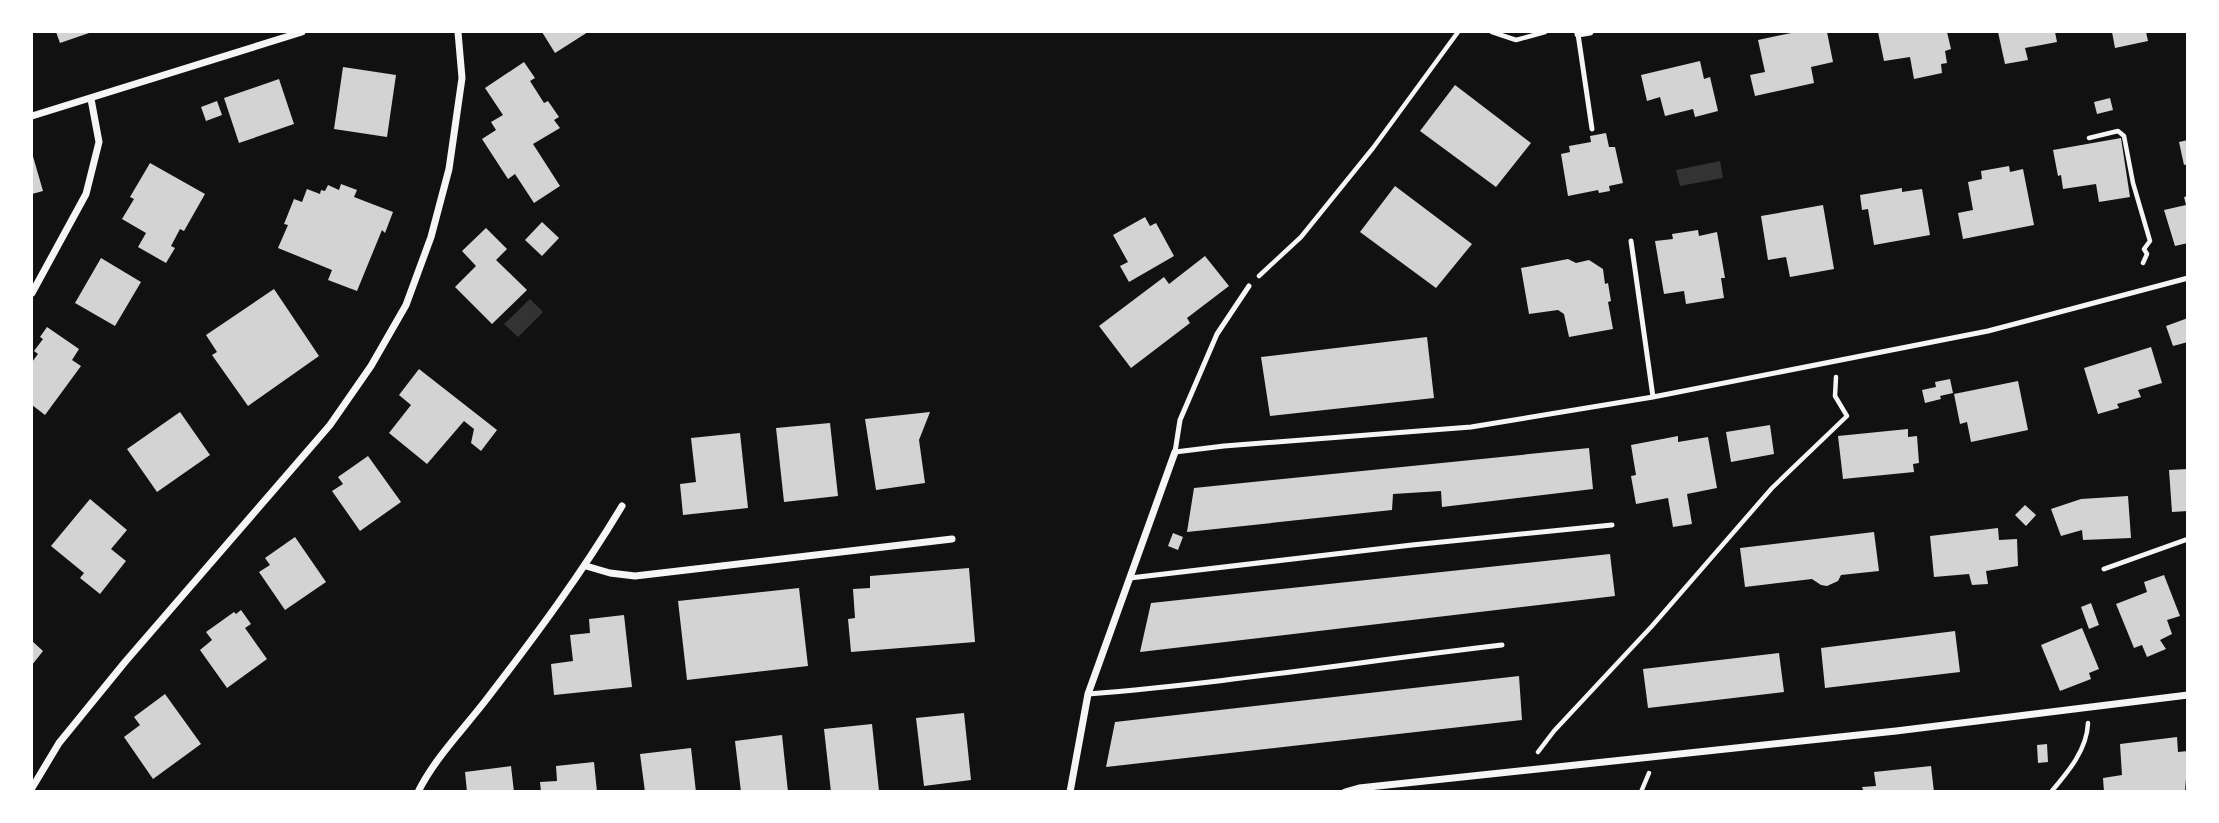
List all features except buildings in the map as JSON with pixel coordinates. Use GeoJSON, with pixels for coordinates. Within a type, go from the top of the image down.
{"type":"FeatureCollection","features":[{"type":"Feature","properties":{"kind":"street"},"geometry":{"type":"LineString","coordinates":[[32,116],[302,32]]}},
{"type":"Feature","properties":{"kind":"street"},"geometry":{"type":"LineString","coordinates":[[32,788],[59,743],[109,682],[330,425],[371,366],[406,305],[431,237],[449,169],[462,78],[458,32]]}},
{"type":"Feature","properties":{"kind":"street"},"geometry":{"type":"LineString","coordinates":[[1578,34],[1590,32]]}},
{"type":"Feature","properties":{"kind":"street"},"geometry":{"type":"LineString","coordinates":[[32,293],[86,194],[99,142],[91,99]]}},
{"type":"Feature","properties":{"kind":"street"},"geometry":{"type":"LineString","coordinates":[[1070,792],[1088,694],[1175,452]]}},
{"type":"Feature","properties":{"kind":"street"},"geometry":{"type":"LineString","coordinates":[[418,792],[430,770],[488,698],[586,566],[622,506]]}},
{"type":"Feature","properties":{"kind":"street"},"geometry":{"type":"LineString","coordinates":[[586,566],[635,576],[952,539]]}},
{"type":"Feature","properties":{"kind":"street"},"geometry":{"type":"LineString","coordinates":[[1345,792],[2188,695]]}},
{"type":"Feature","properties":{"kind":"lane"},"geometry":{"type":"LineString","coordinates":[[1578,34],[1592,128]]}},
{"type":"Feature","properties":{"kind":"lane"},"geometry":{"type":"LineString","coordinates":[[1631,241],[1653,397]]}},
{"type":"Feature","properties":{"kind":"lane"},"geometry":{"type":"LineString","coordinates":[[1248,286],[1217,334],[1180,420],[1175,452],[1471,427],[1653,397],[1988,331],[2188,278]]}},
{"type":"Feature","properties":{"kind":"lane"},"geometry":{"type":"LineString","coordinates":[[1130,578],[1412,545],[1612,526]]}},
{"type":"Feature","properties":{"kind":"lane"},"geometry":{"type":"LineString","coordinates":[[2104,569],[2188,539]]}},
{"type":"Feature","properties":{"kind":"lane"},"geometry":{"type":"LineString","coordinates":[[1088,694],[1502,645]]}},
{"type":"Feature","properties":{"kind":"path"},"geometry":{"type":"LineString","coordinates":[[1248,286],[1301,237],[1373,148],[1458,32]]}},
{"type":"Feature","properties":{"kind":"path"},"geometry":{"type":"LineString","coordinates":[[1492,32],[1516,40],[1545,32]]}},
{"type":"Feature","properties":{"kind":"path"},"geometry":{"type":"LineString","coordinates":[[2089,138],[2118,131],[2124,136],[2133,183],[2150,241],[2144,249],[2147,254],[2143,263]]}},
{"type":"Feature","properties":{"kind":"path"},"geometry":{"type":"LineString","coordinates":[[1535,755],[1772,488],[1847,416],[1835,396]]}},
{"type":"Feature","properties":{"kind":"path"},"geometry":{"type":"LineString","coordinates":[[2051,792],[2074,765],[2088,732],[2088,722]]}},
{"type":"Feature","properties":{"kind":"path"},"geometry":{"type":"LineString","coordinates":[[1641,792],[1650,771]]}},
{"type":"Feature","properties":{"kind":"shaded area"},"geometry":{"type":"Polygon","coordinates":[[[1720,161],[1723,178],[1680,186],[1676,170],[1720,161]]]}},
{"type":"Feature","properties":{"kind":"shaded area"},"geometry":{"type":"Polygon","coordinates":[[[530,299],[543,312],[518,337],[504,324],[530,299]]]}}]}
